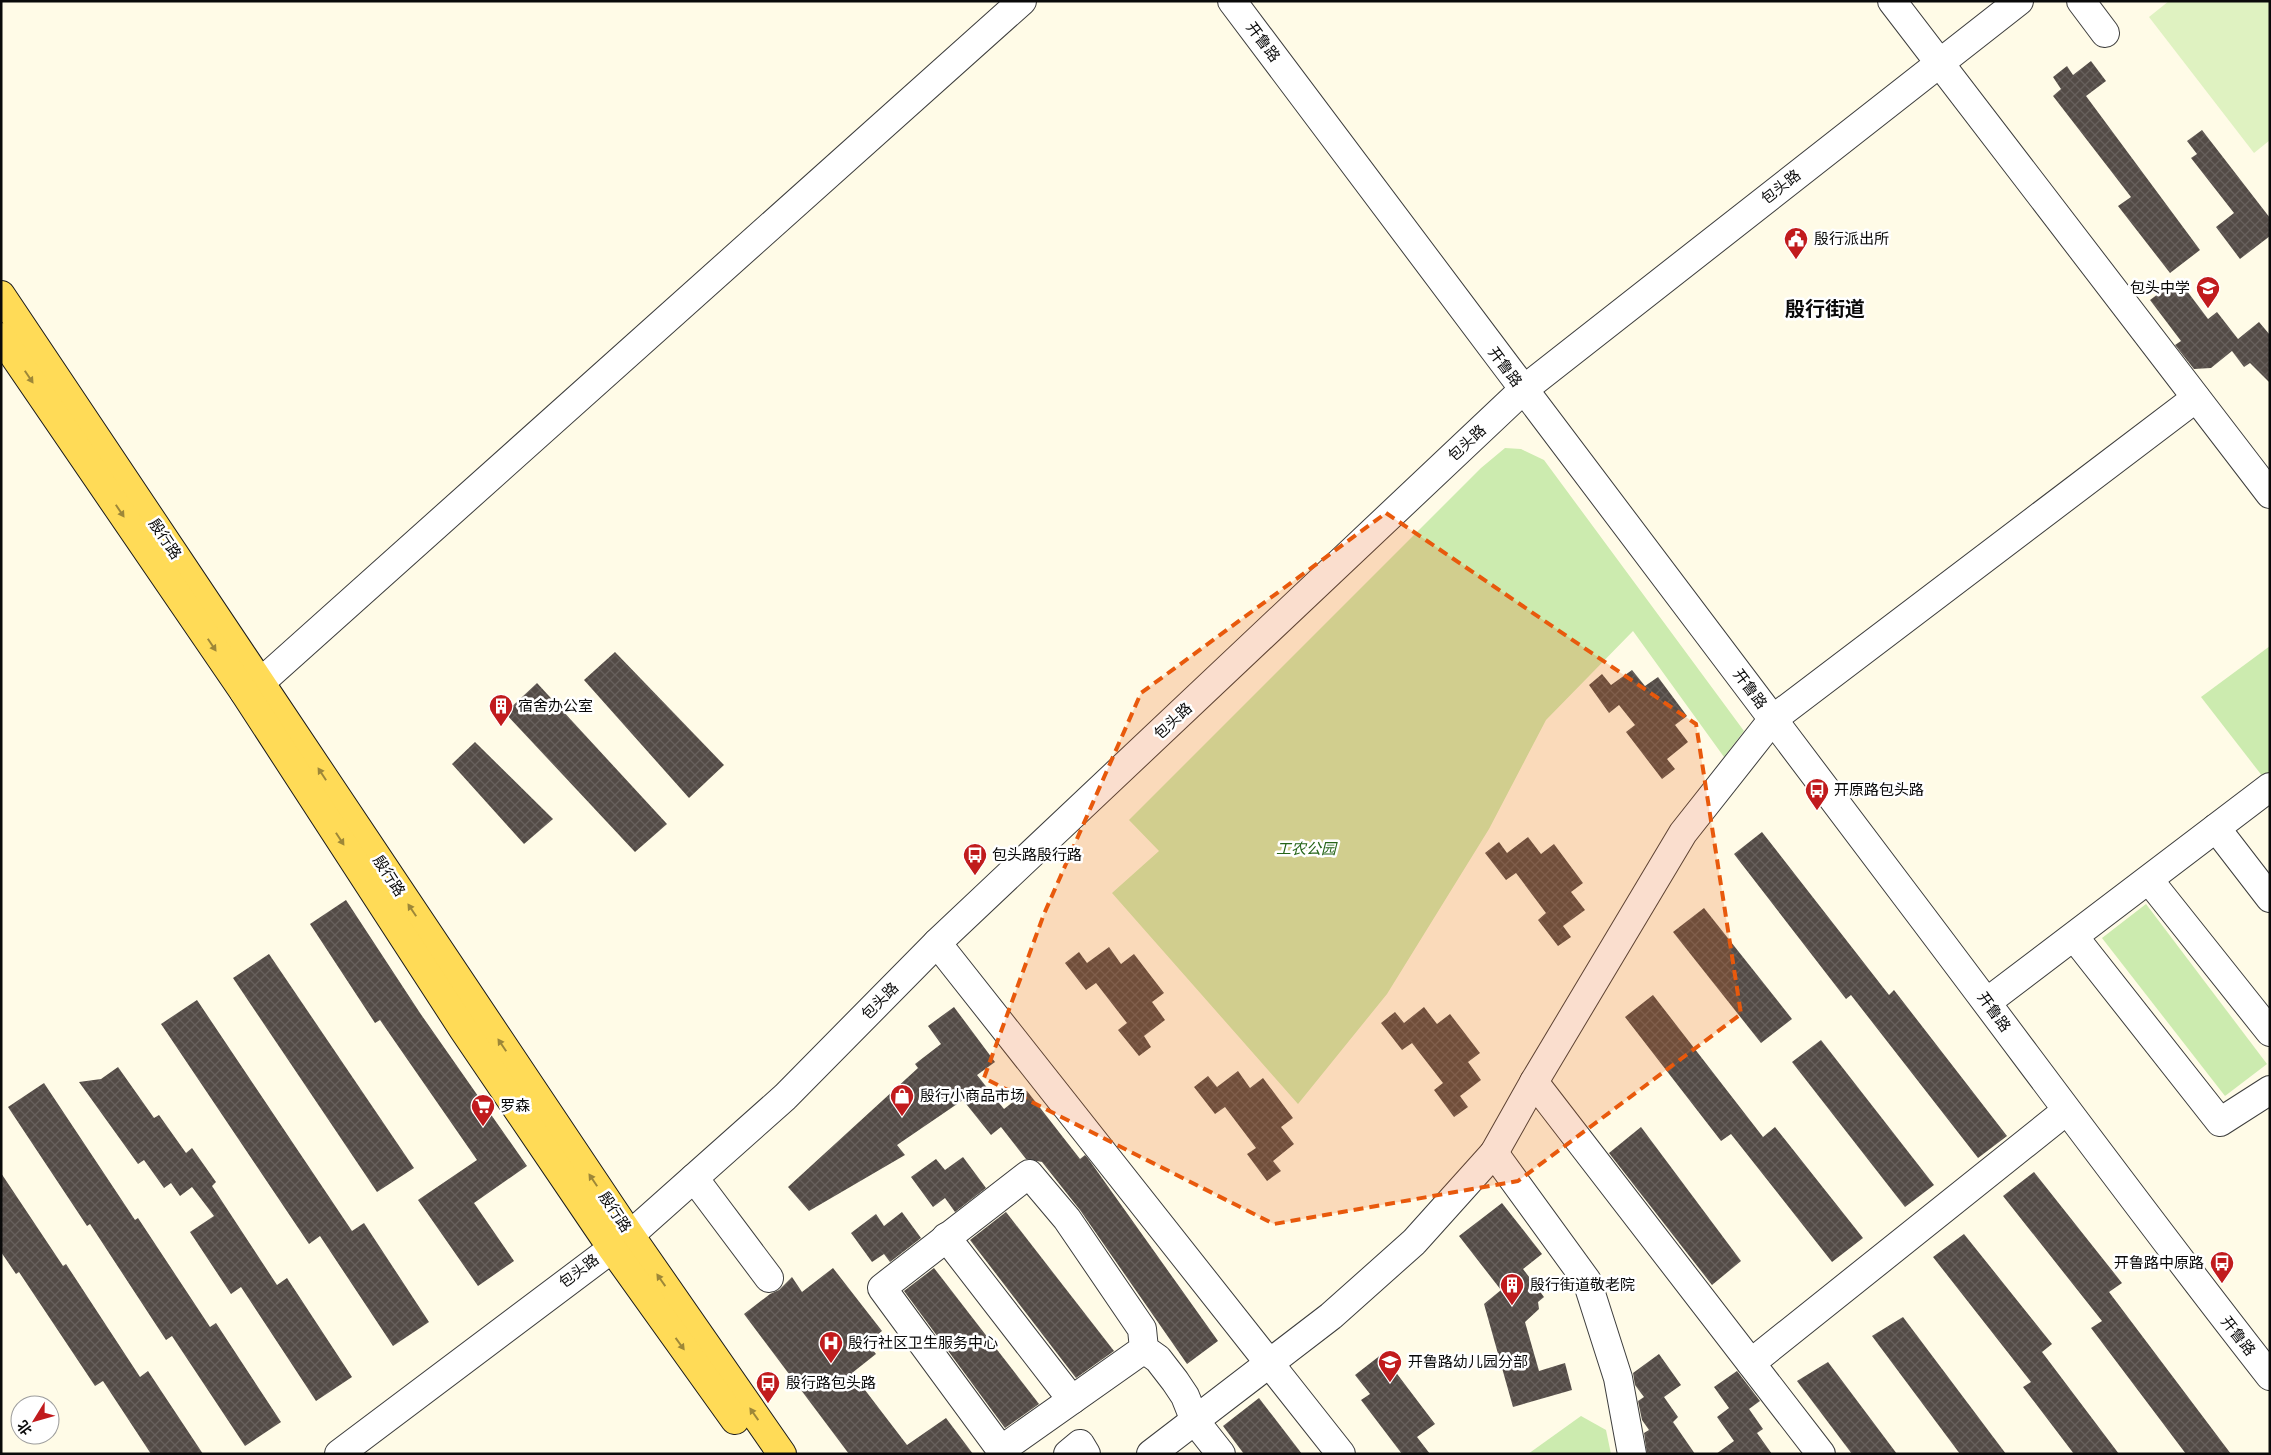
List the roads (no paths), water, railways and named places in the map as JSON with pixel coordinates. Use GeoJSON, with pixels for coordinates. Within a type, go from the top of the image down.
{"type":"FeatureCollection","features":[{"type":"Feature","properties":{"kind":"main road","name":"殷行路"},"geometry":{"type":"LineString","coordinates":[[1,295],[253,687],[463,1029],[782,1454]]}},
{"type":"Feature","properties":{"kind":"main road","name":"殷行路"},"geometry":{"type":"LineString","coordinates":[[1,336],[253,687]]}},
{"type":"Feature","properties":{"kind":"main road","name":"殷行路"},"geometry":{"type":"LineString","coordinates":[[621,1241],[759,1454]]}},
{"type":"Feature","properties":{"kind":"street"},"geometry":{"type":"LineString","coordinates":[[253,687],[1022,1]]}},
{"type":"Feature","properties":{"kind":"street","name":"开鲁路"},"geometry":{"type":"LineString","coordinates":[[1232,1],[1523,390],[1987,1002],[2066,1111],[2270,1376]]}},
{"type":"Feature","properties":{"kind":"street"},"geometry":{"type":"LineString","coordinates":[[1892,1],[2270,494]]}},
{"type":"Feature","properties":{"kind":"street","name":"包头路"},"geometry":{"type":"LineString","coordinates":[[339,1454],[621,1241],[785,1098],[937,944],[1523,390],[2019,1]]}},
{"type":"Feature","properties":{"kind":"street"},"geometry":{"type":"LineString","coordinates":[[2081,1],[2106,34]]}},
{"type":"Feature","properties":{"kind":"street"},"geometry":{"type":"LineString","coordinates":[[1151,1454],[1331,1316],[1414,1242],[1494,1153],[1534,1082],[1683,833],[1773,719],[2196,398]]}},
{"type":"Feature","properties":{"kind":"street"},"geometry":{"type":"LineString","coordinates":[[1987,1002],[2075,938],[2270,787]]}},
{"type":"Feature","properties":{"kind":"street"},"geometry":{"type":"LineString","coordinates":[[2216,828],[2270,898]]}},
{"type":"Feature","properties":{"kind":"street"},"geometry":{"type":"LineString","coordinates":[[2149,880],[2270,1032]]}},
{"type":"Feature","properties":{"kind":"street"},"geometry":{"type":"LineString","coordinates":[[2075,938],[2220,1122],[2270,1090]]}},
{"type":"Feature","properties":{"kind":"street"},"geometry":{"type":"LineString","coordinates":[[937,944],[1341,1454]]}},
{"type":"Feature","properties":{"kind":"street"},"geometry":{"type":"LineString","coordinates":[[1534,1082],[1821,1454]]}},
{"type":"Feature","properties":{"kind":"street"},"geometry":{"type":"LineString","coordinates":[[1751,1363],[2066,1111]]}},
{"type":"Feature","properties":{"kind":"street"},"geometry":{"type":"LineString","coordinates":[[1494,1153],[1586,1281],[1618,1378],[1632,1454]]}},
{"type":"Feature","properties":{"kind":"street"},"geometry":{"type":"LineString","coordinates":[[1144,1349],[1001,1452],[882,1288],[1029,1174],[1067,1219],[1142,1329],[1144,1349],[1158,1359],[1175,1381],[1185,1396],[1195,1421],[1221,1454]]}},
{"type":"Feature","properties":{"kind":"street"},"geometry":{"type":"LineString","coordinates":[[694,1178],[769,1278]]}},
{"type":"Feature","properties":{"kind":"street"},"geometry":{"type":"LineString","coordinates":[[946,1237],[1072,1400]]}},
{"type":"Feature","properties":{"kind":"street"},"geometry":{"type":"LineString","coordinates":[[1068,1454],[1080,1444],[1086,1454]]}},
{"type":"Feature","properties":{"kind":"place","name":"殷行派出所"},"geometry":{"type":"Point","coordinates":[1796,260]}},
{"type":"Feature","properties":{"kind":"place","name":"包头中学"},"geometry":{"type":"Point","coordinates":[2208,309]}},
{"type":"Feature","properties":{"kind":"place","name":"宿舍办公室"},"geometry":{"type":"Point","coordinates":[501,727]}},
{"type":"Feature","properties":{"kind":"place","name":"开原路包头路"},"geometry":{"type":"Point","coordinates":[1817,811]}},
{"type":"Feature","properties":{"kind":"place","name":"包头路殷行路"},"geometry":{"type":"Point","coordinates":[975,876]}},
{"type":"Feature","properties":{"kind":"place","name":"殷行小商品市场"},"geometry":{"type":"Point","coordinates":[902,1117]}},
{"type":"Feature","properties":{"kind":"place","name":"罗森"},"geometry":{"type":"Point","coordinates":[483,1127]}},
{"type":"Feature","properties":{"kind":"place","name":"开鲁路中原路"},"geometry":{"type":"Point","coordinates":[2222,1284]}},
{"type":"Feature","properties":{"kind":"place","name":"殷行街道敬老院"},"geometry":{"type":"Point","coordinates":[1512,1306]}},
{"type":"Feature","properties":{"kind":"place","name":"殷行社区卫生服务中心"},"geometry":{"type":"Point","coordinates":[831,1364]}},
{"type":"Feature","properties":{"kind":"place","name":"开鲁路幼儿园分部"},"geometry":{"type":"Point","coordinates":[1390,1383]}},
{"type":"Feature","properties":{"kind":"place","name":"殷行路包头路"},"geometry":{"type":"Point","coordinates":[768,1404]}},
{"type":"Feature","properties":{"kind":"district","name":"殷行街道"},"geometry":{"type":"Point","coordinates":[1825,309]}},
{"type":"Feature","properties":{"kind":"park label","name":"工农公园"},"geometry":{"type":"Point","coordinates":[1306,849]}}]}
